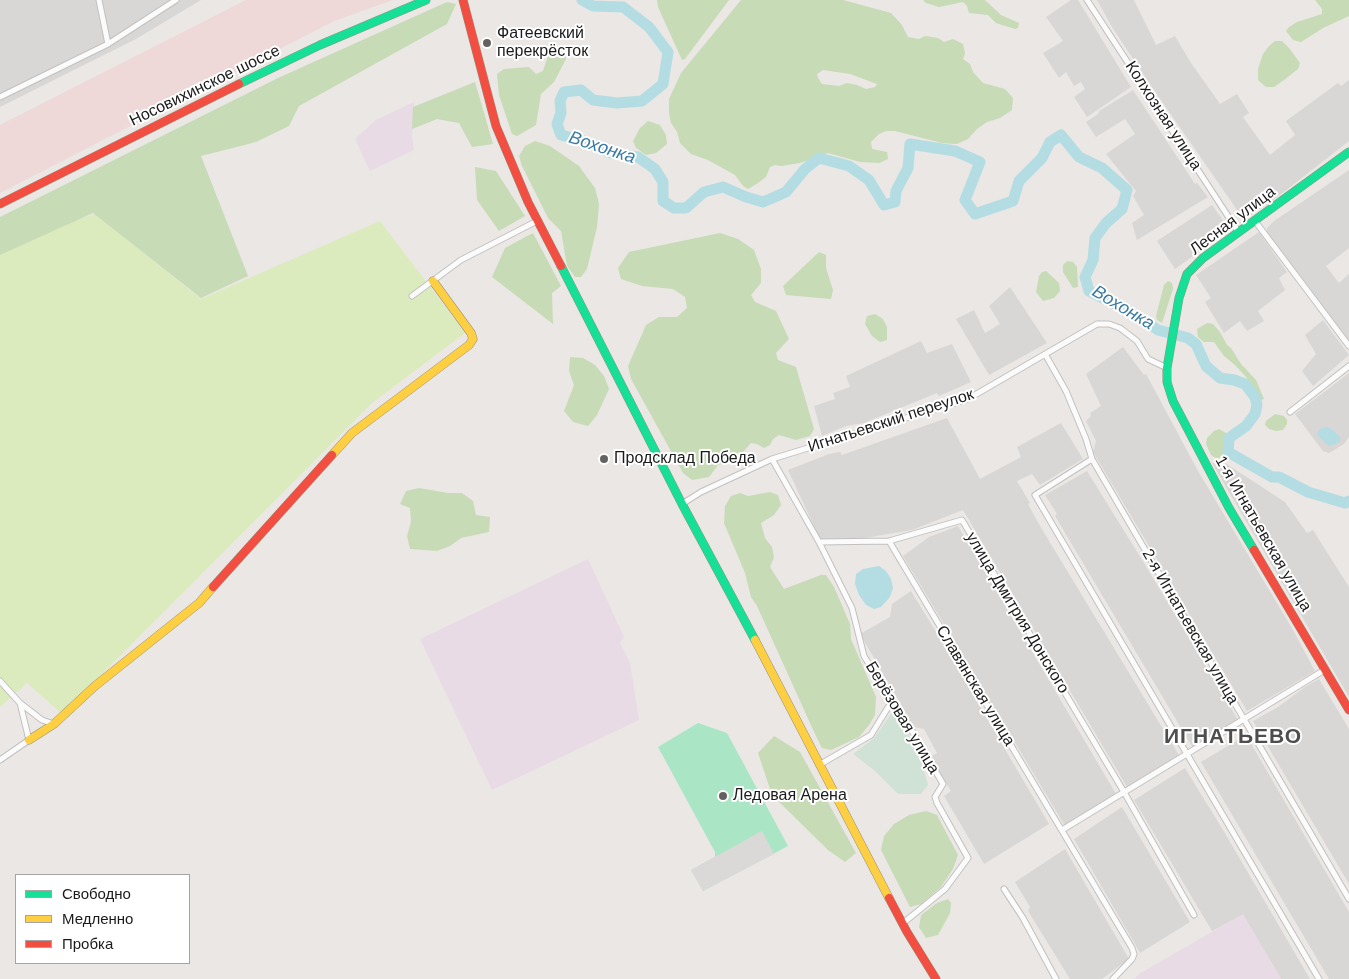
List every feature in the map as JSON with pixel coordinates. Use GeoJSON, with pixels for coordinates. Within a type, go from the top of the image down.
{"type":"FeatureCollection","features":[{"type":"Feature","properties":{"kind":"main road","name":"Носовихинское шоссе"},"geometry":{"type":"LineString","coordinates":[[0,204],[219,93],[320,45],[426,0]]}},
{"type":"Feature","properties":{"kind":"main road"},"geometry":{"type":"LineString","coordinates":[[463,0],[496,126],[513,170],[537,220],[682,504],[902,924],[936,979]]}},
{"type":"Feature","properties":{"kind":"main road","name":"Лесная улица"},"geometry":{"type":"LineString","coordinates":[[1167,365],[1179,298],[1187,274],[1203,258],[1349,152]]}},
{"type":"Feature","properties":{"kind":"main road"},"geometry":{"type":"LineString","coordinates":[[29,740],[54,724],[95,686],[199,603],[352,433],[469,345],[473,339],[472,333],[433,281]]}},
{"type":"Feature","properties":{"kind":"main road","name":"1-я Игнатьевская улица"},"geometry":{"type":"LineString","coordinates":[[1167,365],[1167,382],[1173,401],[1214,479],[1349,710]]}},
{"type":"Feature","properties":{"kind":"street"},"geometry":{"type":"LineString","coordinates":[[98,0],[108,44]]}},
{"type":"Feature","properties":{"kind":"street"},"geometry":{"type":"LineString","coordinates":[[0,96],[108,44],[176,0]]}},
{"type":"Feature","properties":{"kind":"street","name":"Колхозная улица"},"geometry":{"type":"LineString","coordinates":[[1087,0],[1239,232]]}},
{"type":"Feature","properties":{"kind":"street"},"geometry":{"type":"LineString","coordinates":[[412,296],[461,260],[537,220]]}},
{"type":"Feature","properties":{"kind":"street"},"geometry":{"type":"LineString","coordinates":[[1256,221],[1349,346]]}},
{"type":"Feature","properties":{"kind":"street","name":"Игнатьевский переулок"},"geometry":{"type":"LineString","coordinates":[[682,504],[701,492],[772,459],[968,399],[1097,324],[1109,324],[1120,328],[1137,341],[1148,359],[1167,365]]}},
{"type":"Feature","properties":{"kind":"street","name":"2-я Игнатьевская улица"},"geometry":{"type":"LineString","coordinates":[[1045,354],[1066,391],[1086,439],[1092,459],[1349,899]]}},
{"type":"Feature","properties":{"kind":"street"},"geometry":{"type":"LineString","coordinates":[[1290,412],[1349,366]]}},
{"type":"Feature","properties":{"kind":"street"},"geometry":{"type":"LineString","coordinates":[[772,459],[819,542]]}},
{"type":"Feature","properties":{"kind":"street"},"geometry":{"type":"LineString","coordinates":[[1092,459],[1035,495],[1320,979]]}},
{"type":"Feature","properties":{"kind":"street","name":"улица Дмитрия Донского"},"geometry":{"type":"LineString","coordinates":[[819,542],[889,541],[962,520],[1124,792],[1194,915]]}},
{"type":"Feature","properties":{"kind":"street","name":"Славянская улица"},"geometry":{"type":"LineString","coordinates":[[889,541],[1133,952],[1132,959],[1113,979]]}},
{"type":"Feature","properties":{"kind":"street","name":"Берёзовая улица"},"geometry":{"type":"LineString","coordinates":[[819,542],[852,608],[864,656],[914,734],[942,784],[936,797],[937,803],[968,858],[958,874],[945,889],[902,924]]}},
{"type":"Feature","properties":{"kind":"street"},"geometry":{"type":"LineString","coordinates":[[1062,830],[1326,669]]}},
{"type":"Feature","properties":{"kind":"street"},"geometry":{"type":"LineString","coordinates":[[0,681],[20,703],[42,720],[54,724]]}},
{"type":"Feature","properties":{"kind":"street"},"geometry":{"type":"LineString","coordinates":[[819,765],[871,735],[892,701]]}},
{"type":"Feature","properties":{"kind":"street"},"geometry":{"type":"LineString","coordinates":[[0,760],[29,740],[20,703]]}},
{"type":"Feature","properties":{"kind":"street"},"geometry":{"type":"LineString","coordinates":[[1004,889],[1056,979]]}},
{"type":"Feature","properties":{"kind":"shaded area"},"geometry":{"type":"Polygon","coordinates":[[[0,0],[201,0],[136,39],[0,107],[0,0]]]}},
{"type":"Feature","properties":{"kind":"shaded area"},"geometry":{"type":"Polygon","coordinates":[[[246,0],[393,0],[334,21],[0,193],[0,125],[246,0]]]}},
{"type":"Feature","properties":{"kind":"shaded area"},"geometry":{"type":"Polygon","coordinates":[[[1071,0],[1078,0],[1131,87],[1087,117],[1074,97],[1085,89],[1081,82],[1074,86],[1066,72],[1059,78],[1043,53],[1063,41],[1046,17],[1071,0]]]}},
{"type":"Feature","properties":{"kind":"shaded area"},"geometry":{"type":"Polygon","coordinates":[[[1097,0],[1134,0],[1156,45],[1175,36],[1191,63],[1220,104],[1237,94],[1249,113],[1243,117],[1270,155],[1295,135],[1286,121],[1338,83],[1341,86],[1349,80],[1349,141],[1280,195],[1244,220],[1145,77],[1112,27],[1097,0]]]}},
{"type":"Feature","properties":{"kind":"shaded area"},"geometry":{"type":"Polygon","coordinates":[[[1133,90],[1195,184],[1197,183],[1208,197],[1137,240],[1132,223],[1144,215],[1133,196],[1136,191],[1106,154],[1135,134],[1125,119],[1096,137],[1086,122],[1098,114],[1099,111],[1133,90]]]}},
{"type":"Feature","properties":{"kind":"shaded area"},"geometry":{"type":"Polygon","coordinates":[[[414,102],[412,137],[414,150],[370,171],[355,139],[376,120],[414,102]]]}},
{"type":"Feature","properties":{"kind":"shaded area"},"geometry":{"type":"Polygon","coordinates":[[[1349,170],[1349,248],[1326,266],[1339,283],[1349,274],[1349,342],[1267,232],[1267,228],[1274,221],[1349,170]]]}},
{"type":"Feature","properties":{"kind":"shaded area"},"geometry":{"type":"Polygon","coordinates":[[[1212,205],[1227,226],[1227,232],[1175,269],[1157,241],[1212,205]]]}},
{"type":"Feature","properties":{"kind":"shaded area"},"geometry":{"type":"Polygon","coordinates":[[[1259,232],[1287,272],[1279,278],[1285,290],[1258,311],[1264,321],[1247,331],[1240,321],[1224,333],[1205,302],[1211,298],[1196,275],[1259,232]]]}},
{"type":"Feature","properties":{"kind":"shaded area"},"geometry":{"type":"Polygon","coordinates":[[[1010,287],[1047,343],[989,375],[956,319],[974,310],[985,333],[1000,324],[989,306],[1010,287]]]}},
{"type":"Feature","properties":{"kind":"shaded area"},"geometry":{"type":"Polygon","coordinates":[[[1323,320],[1349,355],[1313,386],[1302,371],[1316,354],[1305,335],[1323,320]]]}},
{"type":"Feature","properties":{"kind":"shaded area"},"geometry":{"type":"Polygon","coordinates":[[[921,341],[927,353],[952,344],[971,382],[939,396],[937,393],[864,423],[846,426],[822,436],[814,406],[835,399],[833,393],[850,387],[846,376],[921,341]]]}},
{"type":"Feature","properties":{"kind":"shaded area"},"geometry":{"type":"Polygon","coordinates":[[[1123,347],[1144,375],[1146,374],[1198,471],[1293,630],[1315,671],[1247,711],[1093,452],[1096,441],[1086,421],[1091,416],[1090,413],[1101,406],[1086,374],[1123,347]]]}},
{"type":"Feature","properties":{"kind":"shaded area"},"geometry":{"type":"Polygon","coordinates":[[[1349,373],[1349,437],[1344,444],[1329,453],[1323,451],[1295,414],[1349,373]]]}},
{"type":"Feature","properties":{"kind":"shaded area"},"geometry":{"type":"Polygon","coordinates":[[[947,418],[980,479],[1021,457],[1017,447],[1061,423],[1083,459],[1040,485],[1032,474],[1017,481],[1030,503],[1028,504],[1040,526],[1180,757],[1127,787],[963,510],[912,530],[865,538],[820,539],[788,470],[829,454],[840,452],[842,455],[947,418]]]}},
{"type":"Feature","properties":{"kind":"shaded area"},"geometry":{"type":"Polygon","coordinates":[[[1212,463],[1225,463],[1285,502],[1307,533],[1313,530],[1349,587],[1349,697],[1212,463]]]}},
{"type":"Feature","properties":{"kind":"shaded area"},"geometry":{"type":"Polygon","coordinates":[[[1087,471],[1238,720],[1193,748],[1055,516],[1057,514],[1045,495],[1087,471]]]}},
{"type":"Feature","properties":{"kind":"shaded area"},"geometry":{"type":"Polygon","coordinates":[[[958,526],[1116,794],[1065,826],[903,556],[929,537],[958,526]]]}},
{"type":"Feature","properties":{"kind":"shaded area"},"geometry":{"type":"Polygon","coordinates":[[[588,559],[624,637],[620,643],[630,663],[639,720],[492,790],[420,639],[588,559]]]}},
{"type":"Feature","properties":{"kind":"shaded area"},"geometry":{"type":"Polygon","coordinates":[[[911,591],[1049,824],[984,864],[944,796],[951,791],[930,757],[937,753],[924,729],[914,727],[860,634],[890,617],[892,604],[911,591]]]}},
{"type":"Feature","properties":{"kind":"shaded area"},"geometry":{"type":"Polygon","coordinates":[[[1319,679],[1349,729],[1349,884],[1253,721],[1278,707],[1319,679]]]}},
{"type":"Feature","properties":{"kind":"shaded area"},"geometry":{"type":"Polygon","coordinates":[[[1246,735],[1349,912],[1349,979],[1329,979],[1201,762],[1246,735]]]}},
{"type":"Feature","properties":{"kind":"shaded area"},"geometry":{"type":"Polygon","coordinates":[[[1185,768],[1310,979],[1281,979],[1243,915],[1212,931],[1134,800],[1185,768]]]}},
{"type":"Feature","properties":{"kind":"shaded area"},"geometry":{"type":"Polygon","coordinates":[[[1122,807],[1190,922],[1140,953],[1074,839],[1122,807]]]}},
{"type":"Feature","properties":{"kind":"shaded area"},"geometry":{"type":"Polygon","coordinates":[[[762,831],[774,854],[703,891],[691,870],[762,831]]]}},
{"type":"Feature","properties":{"kind":"shaded area"},"geometry":{"type":"Polygon","coordinates":[[[1065,849],[1129,959],[1102,979],[1070,979],[1028,911],[1030,907],[1015,882],[1065,849]]]}},
{"type":"Feature","properties":{"kind":"shaded area"},"geometry":{"type":"Polygon","coordinates":[[[1243,914],[1281,979],[1134,979],[1139,974],[1243,914]]]}},
{"type":"Feature","properties":{"kind":"green space"},"geometry":{"type":"Polygon","coordinates":[[[657,0],[729,0],[685,59],[682,60],[658,7],[657,0]]]}},
{"type":"Feature","properties":{"kind":"green space"},"geometry":{"type":"Polygon","coordinates":[[[741,0],[843,0],[891,13],[902,25],[908,37],[919,39],[925,36],[938,38],[944,42],[953,39],[963,44],[965,53],[963,59],[970,64],[973,72],[983,83],[1005,89],[1013,98],[1012,110],[1000,118],[987,122],[968,139],[957,144],[942,143],[895,131],[886,131],[879,134],[871,142],[872,149],[887,152],[888,159],[879,163],[860,162],[828,153],[800,163],[770,167],[766,177],[748,189],[743,186],[735,175],[708,160],[691,154],[680,143],[677,132],[671,123],[669,99],[681,73],[741,0]],[[823,70],[817,74],[822,84],[839,86],[847,83],[866,89],[875,87],[877,84],[850,74],[823,70]]]}},
{"type":"Feature","properties":{"kind":"green space"},"geometry":{"type":"Polygon","coordinates":[[[923,0],[985,0],[1001,15],[1019,23],[1018,28],[1015,29],[996,23],[988,15],[969,13],[967,6],[963,2],[939,7],[926,3],[923,0]]]}},
{"type":"Feature","properties":{"kind":"green space"},"geometry":{"type":"Polygon","coordinates":[[[1315,0],[1349,0],[1349,16],[1323,28],[1301,42],[1293,40],[1286,31],[1289,27],[1297,22],[1322,14],[1322,9],[1315,0]]]}},
{"type":"Feature","properties":{"kind":"green space"},"geometry":{"type":"Polygon","coordinates":[[[447,2],[456,4],[447,24],[299,106],[289,126],[256,142],[201,156],[248,276],[201,298],[93,213],[0,255],[0,217],[278,78],[447,2]]]}},
{"type":"Feature","properties":{"kind":"green space"},"geometry":{"type":"Polygon","coordinates":[[[1275,41],[1282,41],[1300,63],[1298,69],[1284,80],[1274,87],[1266,87],[1258,80],[1258,69],[1263,54],[1275,41]]]}},
{"type":"Feature","properties":{"kind":"green space"},"geometry":{"type":"Polygon","coordinates":[[[551,47],[559,47],[566,52],[566,59],[554,82],[541,94],[536,125],[517,136],[512,134],[499,95],[497,74],[504,69],[529,67],[536,74],[543,71],[551,47]]]}},
{"type":"Feature","properties":{"kind":"green space"},"geometry":{"type":"Polygon","coordinates":[[[475,82],[493,144],[472,147],[459,123],[437,119],[412,129],[413,107],[475,82]]]}},
{"type":"Feature","properties":{"kind":"green space"},"geometry":{"type":"Polygon","coordinates":[[[648,121],[660,125],[666,135],[667,144],[656,153],[646,155],[636,148],[633,141],[640,128],[648,121]]]}},
{"type":"Feature","properties":{"kind":"green space"},"geometry":{"type":"Polygon","coordinates":[[[535,141],[550,146],[579,166],[595,188],[599,204],[597,227],[587,269],[581,277],[575,277],[567,266],[561,231],[548,218],[522,166],[519,156],[525,146],[535,141]]]}},
{"type":"Feature","properties":{"kind":"green space"},"geometry":{"type":"Polygon","coordinates":[[[475,167],[496,171],[525,216],[499,231],[477,200],[475,167]]]}},
{"type":"Feature","properties":{"kind":"green space"},"geometry":{"type":"Polygon","coordinates":[[[95,214],[201,299],[380,221],[465,333],[372,403],[62,714],[27,683],[0,707],[0,247],[95,214]]]}},
{"type":"Feature","properties":{"kind":"green space"},"geometry":{"type":"Polygon","coordinates":[[[533,233],[561,286],[552,293],[553,324],[492,277],[505,248],[533,233]]]}},
{"type":"Feature","properties":{"kind":"green space"},"geometry":{"type":"Polygon","coordinates":[[[720,233],[738,239],[754,250],[761,269],[761,283],[751,295],[755,302],[776,311],[789,339],[776,353],[778,360],[796,367],[814,429],[810,436],[796,440],[779,435],[773,439],[770,445],[764,448],[751,443],[735,461],[718,465],[709,477],[692,480],[683,473],[631,379],[628,366],[646,325],[659,317],[677,317],[687,308],[685,297],[673,289],[642,286],[621,279],[618,268],[629,252],[720,233]]]}},
{"type":"Feature","properties":{"kind":"green space"},"geometry":{"type":"Polygon","coordinates":[[[819,252],[826,255],[826,268],[833,290],[831,299],[786,295],[783,286],[819,252]]]}},
{"type":"Feature","properties":{"kind":"green space"},"geometry":{"type":"Polygon","coordinates":[[[1067,261],[1073,262],[1077,267],[1078,287],[1073,288],[1063,272],[1063,265],[1067,261]]]}},
{"type":"Feature","properties":{"kind":"green space"},"geometry":{"type":"Polygon","coordinates":[[[1046,271],[1059,283],[1060,291],[1054,298],[1043,301],[1036,292],[1039,276],[1042,272],[1046,271]]]}},
{"type":"Feature","properties":{"kind":"green space"},"geometry":{"type":"Polygon","coordinates":[[[1168,281],[1172,283],[1173,289],[1162,323],[1157,320],[1156,316],[1164,285],[1168,281]]]}},
{"type":"Feature","properties":{"kind":"green space"},"geometry":{"type":"Polygon","coordinates":[[[875,314],[883,319],[887,327],[887,340],[880,342],[872,336],[865,324],[867,316],[875,314]]]}},
{"type":"Feature","properties":{"kind":"green space"},"geometry":{"type":"Polygon","coordinates":[[[1207,323],[1213,324],[1220,332],[1241,364],[1256,380],[1264,399],[1261,400],[1247,378],[1224,356],[1214,342],[1204,342],[1198,337],[1197,329],[1207,323]]]}},
{"type":"Feature","properties":{"kind":"green space"},"geometry":{"type":"Polygon","coordinates":[[[570,357],[583,358],[595,365],[604,376],[609,389],[597,415],[588,426],[573,422],[564,411],[574,385],[569,371],[570,357]]]}},
{"type":"Feature","properties":{"kind":"green space"},"geometry":{"type":"Polygon","coordinates":[[[1275,414],[1284,416],[1287,420],[1283,430],[1276,431],[1269,429],[1265,425],[1266,421],[1275,414]]]}},
{"type":"Feature","properties":{"kind":"green space"},"geometry":{"type":"Polygon","coordinates":[[[1219,429],[1226,433],[1225,451],[1224,455],[1217,459],[1211,455],[1206,444],[1207,438],[1219,429]]]}},
{"type":"Feature","properties":{"kind":"green space"},"geometry":{"type":"Polygon","coordinates":[[[419,488],[448,493],[462,493],[473,501],[476,515],[490,517],[489,532],[461,538],[450,546],[437,551],[410,549],[407,536],[411,522],[410,508],[400,504],[406,491],[419,488]]]}},
{"type":"Feature","properties":{"kind":"green space"},"geometry":{"type":"Polygon","coordinates":[[[770,492],[778,495],[781,505],[774,515],[761,523],[765,538],[772,547],[774,557],[770,567],[784,589],[821,575],[826,575],[834,587],[850,624],[851,639],[876,697],[875,715],[859,737],[831,750],[822,748],[815,734],[757,606],[751,597],[745,573],[724,523],[725,506],[731,496],[740,493],[748,496],[770,492]]]}},
{"type":"Feature","properties":{"kind":"green space"},"geometry":{"type":"Polygon","coordinates":[[[893,711],[918,750],[928,785],[921,794],[898,794],[875,771],[853,754],[874,738],[893,711]]]}},
{"type":"Feature","properties":{"kind":"green space","name":"Ледовая Арена"},"geometry":{"type":"Polygon","coordinates":[[[698,723],[727,733],[788,846],[703,891],[691,870],[715,857],[715,852],[658,747],[698,723]]]}},
{"type":"Feature","properties":{"kind":"green space"},"geometry":{"type":"Polygon","coordinates":[[[774,736],[800,752],[856,853],[845,862],[828,850],[772,795],[758,753],[774,736]]]}},
{"type":"Feature","properties":{"kind":"green space"},"geometry":{"type":"Polygon","coordinates":[[[926,811],[937,815],[958,855],[953,869],[941,887],[921,904],[910,907],[881,850],[884,836],[894,824],[909,815],[926,811]]]}},
{"type":"Feature","properties":{"kind":"green space"},"geometry":{"type":"Polygon","coordinates":[[[948,899],[951,903],[950,913],[938,935],[926,938],[919,927],[921,915],[937,903],[948,899]]]}},
{"type":"Feature","properties":{"kind":"water"},"geometry":{"type":"Polygon","coordinates":[[[1330,428],[1340,437],[1340,442],[1329,446],[1319,437],[1317,433],[1320,429],[1330,428]]]}},
{"type":"Feature","properties":{"kind":"water"},"geometry":{"type":"Polygon","coordinates":[[[879,566],[886,571],[891,579],[893,588],[890,597],[881,607],[874,609],[866,605],[859,595],[855,584],[856,574],[863,569],[879,566]]]}},
{"type":"Feature","properties":{"kind":"waterway","name":"Вохонка"},"geometry":{"type":"LineString","coordinates":[[582,0],[593,6],[623,7],[649,27],[668,52],[663,84],[642,101],[617,103],[593,100],[581,90],[564,92],[560,101],[561,113],[557,124],[561,135],[581,140],[611,153],[638,157],[655,169],[663,182],[663,201],[674,208],[686,208],[704,192],[723,187],[763,202],[786,192],[805,169],[819,158],[849,166],[869,180],[884,205],[895,202],[896,191],[908,168],[910,144],[955,151],[980,162],[965,200],[975,214],[1013,201],[1019,181],[1042,158],[1050,142],[1061,135],[1079,157],[1102,168],[1127,190],[1122,209],[1106,223],[1095,238],[1093,260],[1085,277],[1089,291],[1127,310],[1158,330],[1188,338],[1196,344],[1206,366],[1220,378],[1245,384],[1255,397],[1257,405],[1255,414],[1246,426],[1229,438],[1228,452],[1272,477],[1279,477],[1308,492],[1345,503],[1349,501]]}},
{"type":"Feature","properties":{"kind":"traffic: fast"},"geometry":{"type":"LineString","coordinates":[[239,84],[320,45],[426,0]]}},
{"type":"Feature","properties":{"kind":"traffic: fast"},"geometry":{"type":"LineString","coordinates":[[1254,550],[1229,508],[1173,401],[1167,382],[1167,368],[1179,298],[1187,274],[1203,258],[1349,152]]}},
{"type":"Feature","properties":{"kind":"traffic: fast"},"geometry":{"type":"LineString","coordinates":[[561,266],[682,504],[755,640]]}},
{"type":"Feature","properties":{"kind":"traffic: slow"},"geometry":{"type":"LineString","coordinates":[[332,455],[352,433],[469,345],[473,339],[471,333],[433,281]]}},
{"type":"Feature","properties":{"kind":"traffic: slow"},"geometry":{"type":"LineString","coordinates":[[29,740],[54,724],[95,686],[199,603],[213,587]]}},
{"type":"Feature","properties":{"kind":"traffic: slow"},"geometry":{"type":"LineString","coordinates":[[755,640],[889,898]]}},
{"type":"Feature","properties":{"kind":"traffic: jam"},"geometry":{"type":"LineString","coordinates":[[463,0],[496,126],[528,202],[561,266]]}},
{"type":"Feature","properties":{"kind":"traffic: jam"},"geometry":{"type":"LineString","coordinates":[[0,204],[239,84]]}},
{"type":"Feature","properties":{"kind":"traffic: jam"},"geometry":{"type":"LineString","coordinates":[[213,587],[332,455]]}},
{"type":"Feature","properties":{"kind":"traffic: jam"},"geometry":{"type":"LineString","coordinates":[[1254,550],[1349,710]]}},
{"type":"Feature","properties":{"kind":"traffic: jam"},"geometry":{"type":"LineString","coordinates":[[889,898],[936,979]]}},
{"type":"Feature","properties":{"kind":"place","name":"Фатеевский перекрёсток"},"geometry":{"type":"Point","coordinates":[487,43]}},
{"type":"Feature","properties":{"kind":"place","name":"Продсклад Победа"},"geometry":{"type":"Point","coordinates":[604,459]}},
{"type":"Feature","properties":{"kind":"place","name":"Ледовая Арена"},"geometry":{"type":"Point","coordinates":[723,796]}},
{"type":"Feature","properties":{"kind":"district","name":"ИГНАТЬЕВО"},"geometry":{"type":"Point","coordinates":[1233,737]}}]}
